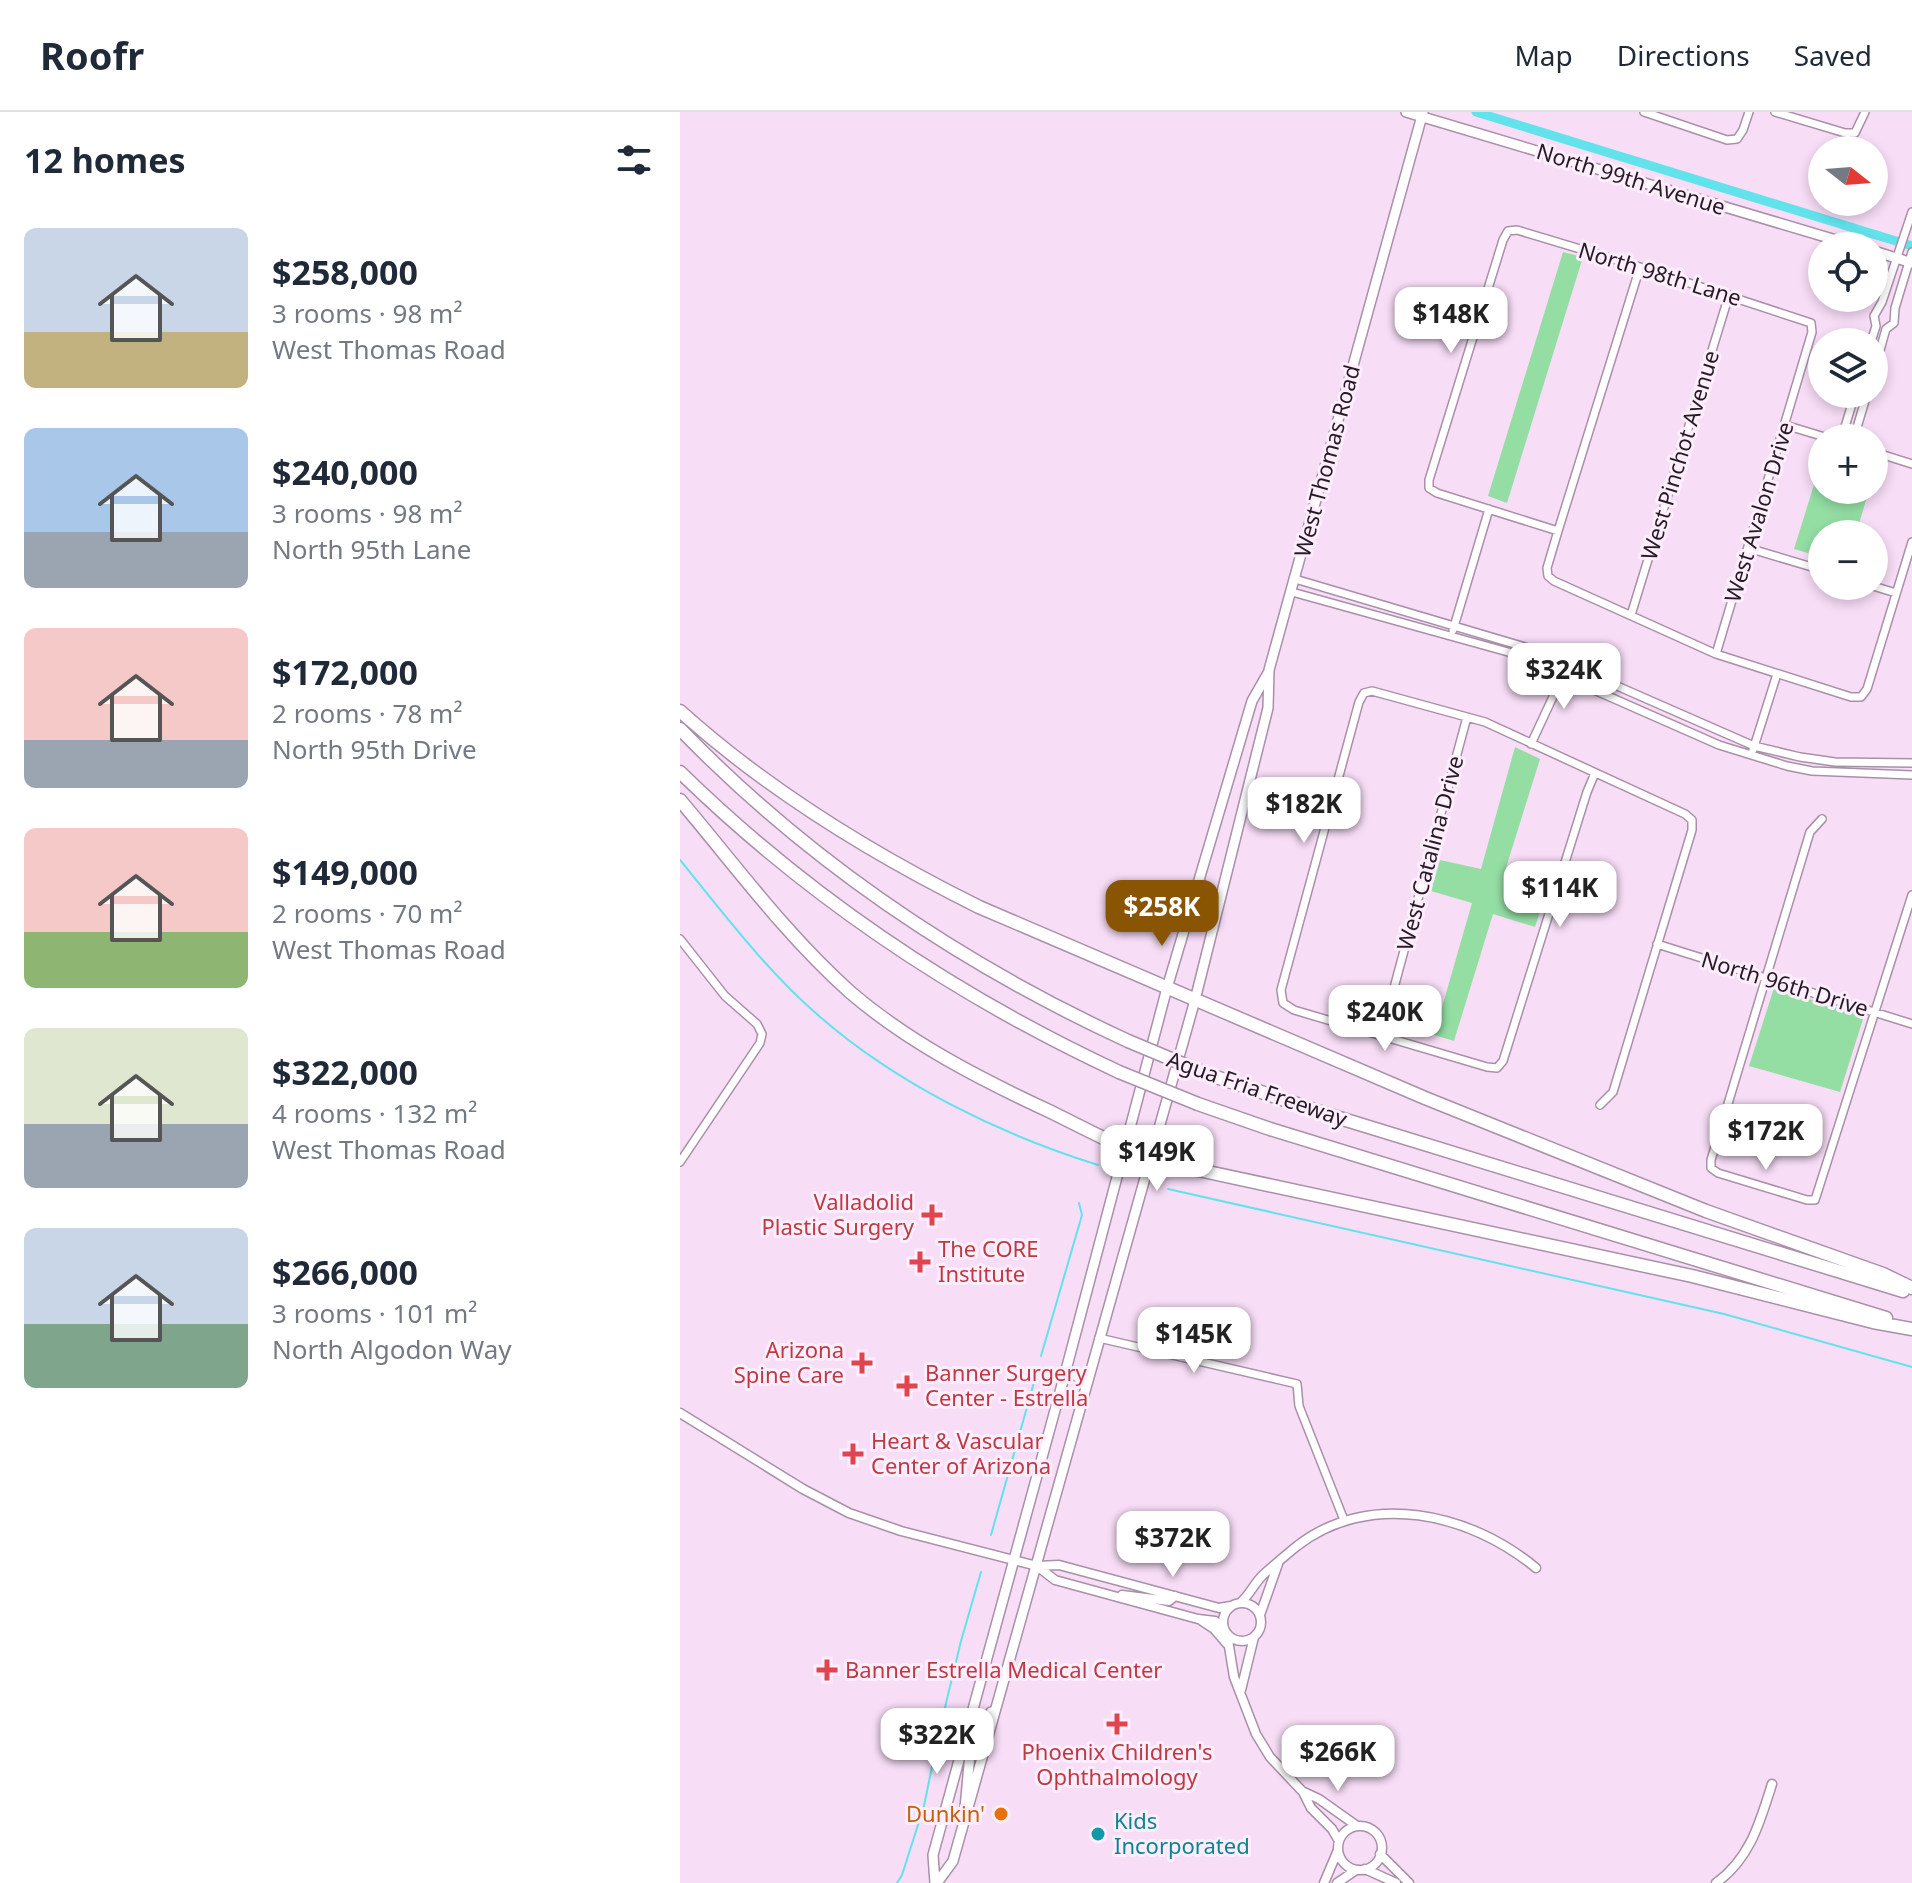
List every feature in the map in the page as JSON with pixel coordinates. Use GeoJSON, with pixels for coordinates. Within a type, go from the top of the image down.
{"type":"FeatureCollection","features":[{"type":"Feature","properties":{"kind":"highway"},"geometry":{"type":"LineString","coordinates":[[680,711],[776,787],[844,833],[913,874],[993,914],[1469,1116],[1721,1216],[1883,1274],[1912,1291]]}},
{"type":"Feature","properties":{"kind":"highway","name":"Agua Fria Freeway"},"geometry":{"type":"LineString","coordinates":[[680,729],[786,827],[888,906],[1000,977],[1128,1041],[1207,1074],[1333,1116],[1912,1291]]}},
{"type":"Feature","properties":{"kind":"highway","name":"Agua Fria Freeway"},"geometry":{"type":"LineString","coordinates":[[680,772],[796,876],[902,953],[1000,1012],[1119,1072],[1270,1129],[1912,1327]]}},
{"type":"Feature","properties":{"kind":"highway"},"geometry":{"type":"LineString","coordinates":[[680,800],[807,949],[853,994],[899,1029],[972,1072],[1124,1148],[1150,1158],[1722,1283],[1873,1322],[1912,1327]]}},
{"type":"Feature","properties":{"kind":"main road","name":"North 99th Avenue"},"geometry":{"type":"LineString","coordinates":[[1406,112],[1422,114],[1810,232]]}},
{"type":"Feature","properties":{"kind":"main road","name":"West Thomas Road"},"geometry":{"type":"LineString","coordinates":[[936,1883],[933,1855],[1167,988],[1252,701],[1269,670],[1292,592],[1422,114]]}},
{"type":"Feature","properties":{"kind":"main road"},"geometry":{"type":"LineString","coordinates":[[1888,255],[1911,259]]}},
{"type":"Feature","properties":{"kind":"main road","name":"West Thomas Road"},"geometry":{"type":"LineString","coordinates":[[936,1883],[953,1861],[1195,1000],[1268,708],[1269,670]]}},
{"type":"Feature","properties":{"kind":"main road"},"geometry":{"type":"LineString","coordinates":[[1066,1370],[1078,1377],[1086,1387]]}},
{"type":"Feature","properties":{"kind":"main road"},"geometry":{"type":"LineString","coordinates":[[965,1820],[964,1795],[970,1754],[963,1746],[980,1731],[999,1700]]}},
{"type":"Feature","properties":{"kind":"street"},"geometry":{"type":"LineString","coordinates":[[1644,112],[1727,140],[1737,139],[1749,112]]}},
{"type":"Feature","properties":{"kind":"street"},"geometry":{"type":"LineString","coordinates":[[1775,112],[1845,133],[1855,133],[1865,112]]}},
{"type":"Feature","properties":{"kind":"street"},"geometry":{"type":"LineString","coordinates":[[1883,328],[1876,326],[1874,316],[1882,302],[1912,212]]}},
{"type":"Feature","properties":{"kind":"street","name":"North 98th Lane"},"geometry":{"type":"LineString","coordinates":[[1489,509],[1437,493],[1429,488],[1429,480],[1508,231],[1517,230],[1640,267],[1811,323]]}},
{"type":"Feature","properties":{"kind":"street"},"geometry":{"type":"LineString","coordinates":[[1887,328],[1894,323],[1895,308],[1911,259]]}},
{"type":"Feature","properties":{"kind":"street"},"geometry":{"type":"LineString","coordinates":[[1640,267],[1558,531],[1547,568],[1548,576],[1716,654],[1851,697],[1861,697],[1867,689],[1912,542]]}},
{"type":"Feature","properties":{"kind":"street","name":"West Pinchot Avenue"},"geometry":{"type":"LineString","coordinates":[[1631,615],[1729,295]]}},
{"type":"Feature","properties":{"kind":"street","name":"West Avalon Drive"},"geometry":{"type":"LineString","coordinates":[[1716,654],[1812,332],[1811,323]]}},
{"type":"Feature","properties":{"kind":"street"},"geometry":{"type":"LineString","coordinates":[[1785,425],[1808,432]]}},
{"type":"Feature","properties":{"kind":"street"},"geometry":{"type":"LineString","coordinates":[[1888,456],[1912,464]]}},
{"type":"Feature","properties":{"kind":"street"},"geometry":{"type":"LineString","coordinates":[[1451,637],[1489,509],[1558,531]]}},
{"type":"Feature","properties":{"kind":"street"},"geometry":{"type":"LineString","coordinates":[[1748,548],[1808,566]]}},
{"type":"Feature","properties":{"kind":"street"},"geometry":{"type":"LineString","coordinates":[[1295,579],[1535,650],[1754,746],[1835,762],[1912,763]]}},
{"type":"Feature","properties":{"kind":"street"},"geometry":{"type":"LineString","coordinates":[[1888,591],[1896,593]]}},
{"type":"Feature","properties":{"kind":"street"},"geometry":{"type":"LineString","coordinates":[[1292,592],[1508,652],[1719,745],[1751,756],[1812,771],[1912,775]]}},
{"type":"Feature","properties":{"kind":"street"},"geometry":{"type":"LineString","coordinates":[[1531,744],[1569,665]]}},
{"type":"Feature","properties":{"kind":"street"},"geometry":{"type":"LineString","coordinates":[[1751,756],[1777,674]]}},
{"type":"Feature","properties":{"kind":"street"},"geometry":{"type":"LineString","coordinates":[[1595,773],[1503,1061],[1497,1068],[1294,1010],[1283,1003],[1281,990],[1364,693],[1372,691],[1485,722],[1685,814],[1692,820],[1692,830],[1613,1092],[1600,1105]]}},
{"type":"Feature","properties":{"kind":"street","name":"West Catalina Drive"},"geometry":{"type":"LineString","coordinates":[[1381,1036],[1467,717]]}},
{"type":"Feature","properties":{"kind":"street"},"geometry":{"type":"LineString","coordinates":[[1822,819],[1810,832],[1711,1168],[1718,1173],[1815,1200],[1912,895]]}},
{"type":"Feature","properties":{"kind":"street"},"geometry":{"type":"LineString","coordinates":[[680,939],[725,996],[757,1024],[762,1034],[760,1043],[680,1162]]}},
{"type":"Feature","properties":{"kind":"street","name":"North 96th Drive"},"geometry":{"type":"LineString","coordinates":[[1657,944],[1912,1024]]}},
{"type":"Feature","properties":{"kind":"street"},"geometry":{"type":"LineString","coordinates":[[1099,1338],[1297,1384],[1299,1406],[1344,1520]]}},
{"type":"Feature","properties":{"kind":"street"},"geometry":{"type":"LineString","coordinates":[[680,1413],[803,1489],[849,1513],[901,1531],[1037,1566],[1059,1565],[1219,1608],[1235,1604],[1252,1606],[1260,1616]]}},
{"type":"Feature","properties":{"kind":"street"},"geometry":{"type":"LineString","coordinates":[[1396,1883],[1344,1863],[1332,1829],[1311,1808],[1303,1792],[1264,1748],[1249,1719],[1234,1677],[1224,1616],[1262,1575],[1308,1539],[1344,1520],[1382,1513],[1429,1517],[1494,1537],[1536,1568]]}},
{"type":"Feature","properties":{"kind":"street"},"geometry":{"type":"LineString","coordinates":[[1241,1690],[1254,1636],[1260,1627],[1260,1616],[1279,1563]]}},
{"type":"Feature","properties":{"kind":"street"},"geometry":{"type":"LineString","coordinates":[[1037,1566],[1055,1580],[1215,1621],[1237,1640],[1254,1636]]}},
{"type":"Feature","properties":{"kind":"street"},"geometry":{"type":"LineString","coordinates":[[1109,1595],[1169,1601],[1175,1596]]}},
{"type":"Feature","properties":{"kind":"street"},"geometry":{"type":"LineString","coordinates":[[1198,1619],[1214,1629],[1229,1646]]}},
{"type":"Feature","properties":{"kind":"street"},"geometry":{"type":"LineString","coordinates":[[1716,1883],[1744,1856],[1760,1825],[1772,1784]]}},
{"type":"Feature","properties":{"kind":"street"},"geometry":{"type":"LineString","coordinates":[[1303,1792],[1319,1799],[1357,1826],[1374,1831],[1380,1842],[1377,1860],[1337,1883]]}},
{"type":"Feature","properties":{"kind":"street"},"geometry":{"type":"LineString","coordinates":[[1324,1883],[1346,1831],[1357,1826]]}},
{"type":"Feature","properties":{"kind":"street"},"geometry":{"type":"LineString","coordinates":[[1380,1854],[1409,1883]]}},
{"type":"Feature","properties":{"kind":"green space"},"geometry":{"type":"Polygon","coordinates":[[[1563,252],[1583,257],[1507,503],[1488,496],[1563,252]]]}},
{"type":"Feature","properties":{"kind":"green space"},"geometry":{"type":"Polygon","coordinates":[[[1808,504],[1865,504],[1860,520],[1808,520],[1808,553],[1794,549],[1808,504]]]}},
{"type":"Feature","properties":{"kind":"green space"},"geometry":{"type":"Polygon","coordinates":[[[1515,747],[1540,759],[1504,874],[1548,887],[1535,927],[1493,914],[1454,1041],[1434,1035],[1472,903],[1431,891],[1440,860],[1481,869],[1515,747]]]}},
{"type":"Feature","properties":{"kind":"green space"},"geometry":{"type":"Polygon","coordinates":[[[1774,988],[1864,1016],[1840,1092],[1749,1066],[1774,988]]]}},
{"type":"Feature","properties":{"kind":"waterway"},"geometry":{"type":"LineString","coordinates":[[1476,112],[1912,246]]}},
{"type":"Feature","properties":{"kind":"waterway"},"geometry":{"type":"LineString","coordinates":[[680,860],[781,980],[849,1041],[915,1085],[987,1122],[1098,1165]]}},
{"type":"Feature","properties":{"kind":"waterway"},"geometry":{"type":"LineString","coordinates":[[1168,1189],[1724,1314],[1912,1367]]}},
{"type":"Feature","properties":{"kind":"waterway"},"geometry":{"type":"LineString","coordinates":[[1041,1356],[1082,1215],[1079,1203]]}},
{"type":"Feature","properties":{"kind":"waterway"},"geometry":{"type":"LineString","coordinates":[[991,1535],[1035,1379]]}},
{"type":"Feature","properties":{"kind":"waterway"},"geometry":{"type":"LineString","coordinates":[[940,1728],[981,1572]]}},
{"type":"Feature","properties":{"kind":"waterway"},"geometry":{"type":"LineString","coordinates":[[897,1883],[924,1806],[936,1747]]}},
{"type":"Feature","properties":{"kind":"place","name":"Valladolid Plastic Surgery"},"geometry":{"type":"Point","coordinates":[932,1215]}},
{"type":"Feature","properties":{"kind":"place","name":"The CORE Institute"},"geometry":{"type":"Point","coordinates":[920,1262]}},
{"type":"Feature","properties":{"kind":"place","name":"Arizona Spine Care"},"geometry":{"type":"Point","coordinates":[862,1363]}},
{"type":"Feature","properties":{"kind":"place","name":"Banner Surgery Center - Estrella"},"geometry":{"type":"Point","coordinates":[907,1386]}},
{"type":"Feature","properties":{"kind":"place","name":"Heart & Vascular Center of Arizona"},"geometry":{"type":"Point","coordinates":[853,1454]}},
{"type":"Feature","properties":{"kind":"place","name":"Banner Estrella Medical Center"},"geometry":{"type":"Point","coordinates":[827,1670]}},
{"type":"Feature","properties":{"kind":"place","name":"Phoenix Children's Ophthalmology"},"geometry":{"type":"Point","coordinates":[1117,1724]}},
{"type":"Feature","properties":{"kind":"place","name":"Dunkin'"},"geometry":{"type":"Point","coordinates":[1001,1814]}},
{"type":"Feature","properties":{"kind":"place","name":"Kids Incorporated"},"geometry":{"type":"Point","coordinates":[1098,1834]}}]}
